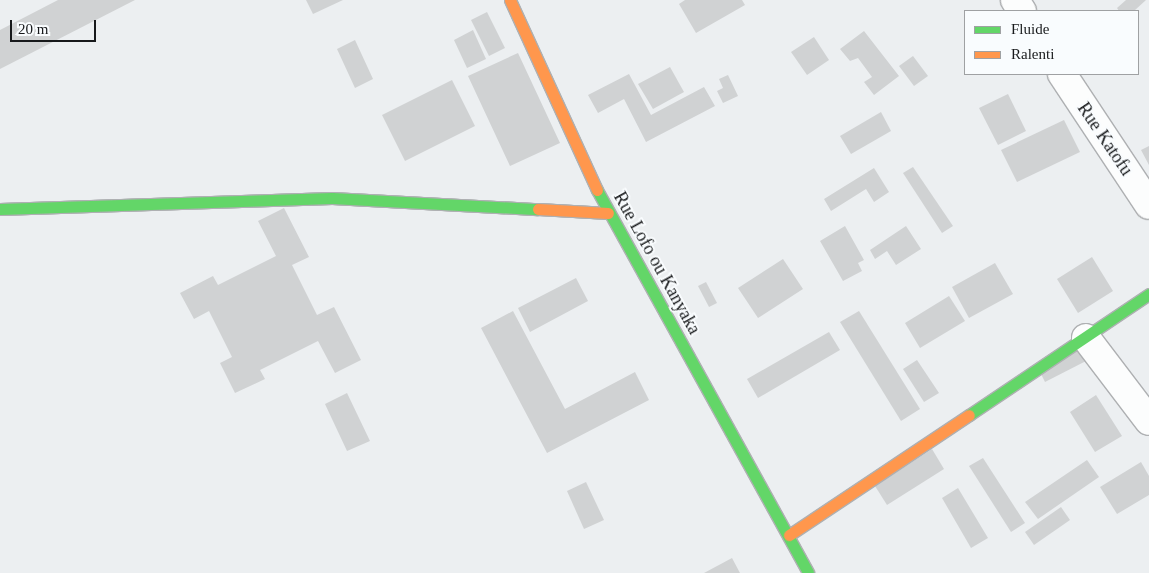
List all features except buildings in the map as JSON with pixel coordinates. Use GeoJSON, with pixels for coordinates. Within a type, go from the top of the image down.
{"type":"FeatureCollection","features":[{"type":"Feature","properties":{"kind":"street","name":"Rue Lofo ou Kanyaka"},"geometry":{"type":"LineString","coordinates":[[510,0],[608,213],[789,535],[808,573]]}},
{"type":"Feature","properties":{"kind":"street","name":"Rue Katofu"},"geometry":{"type":"LineString","coordinates":[[1063,75],[1149,205]]}},
{"type":"Feature","properties":{"kind":"street"},"geometry":{"type":"LineString","coordinates":[[0,209],[332,198],[608,213]]}},
{"type":"Feature","properties":{"kind":"street"},"geometry":{"type":"LineString","coordinates":[[789,535],[1086,338],[1149,294]]}},
{"type":"Feature","properties":{"kind":"street"},"geometry":{"type":"LineString","coordinates":[[1086,338],[1149,421]]}},
{"type":"Feature","properties":{"kind":"traffic: fast"},"geometry":{"type":"LineString","coordinates":[[597,190],[808,573]]}},
{"type":"Feature","properties":{"kind":"traffic: fast"},"geometry":{"type":"LineString","coordinates":[[0,209],[332,198],[538,209]]}},
{"type":"Feature","properties":{"kind":"traffic: fast"},"geometry":{"type":"LineString","coordinates":[[969,415],[1149,294]]}},
{"type":"Feature","properties":{"kind":"traffic: slow"},"geometry":{"type":"LineString","coordinates":[[510,0],[597,190]]}},
{"type":"Feature","properties":{"kind":"traffic: slow"},"geometry":{"type":"LineString","coordinates":[[538,209],[608,213]]}},
{"type":"Feature","properties":{"kind":"traffic: slow"},"geometry":{"type":"LineString","coordinates":[[789,535],[969,415]]}}]}
